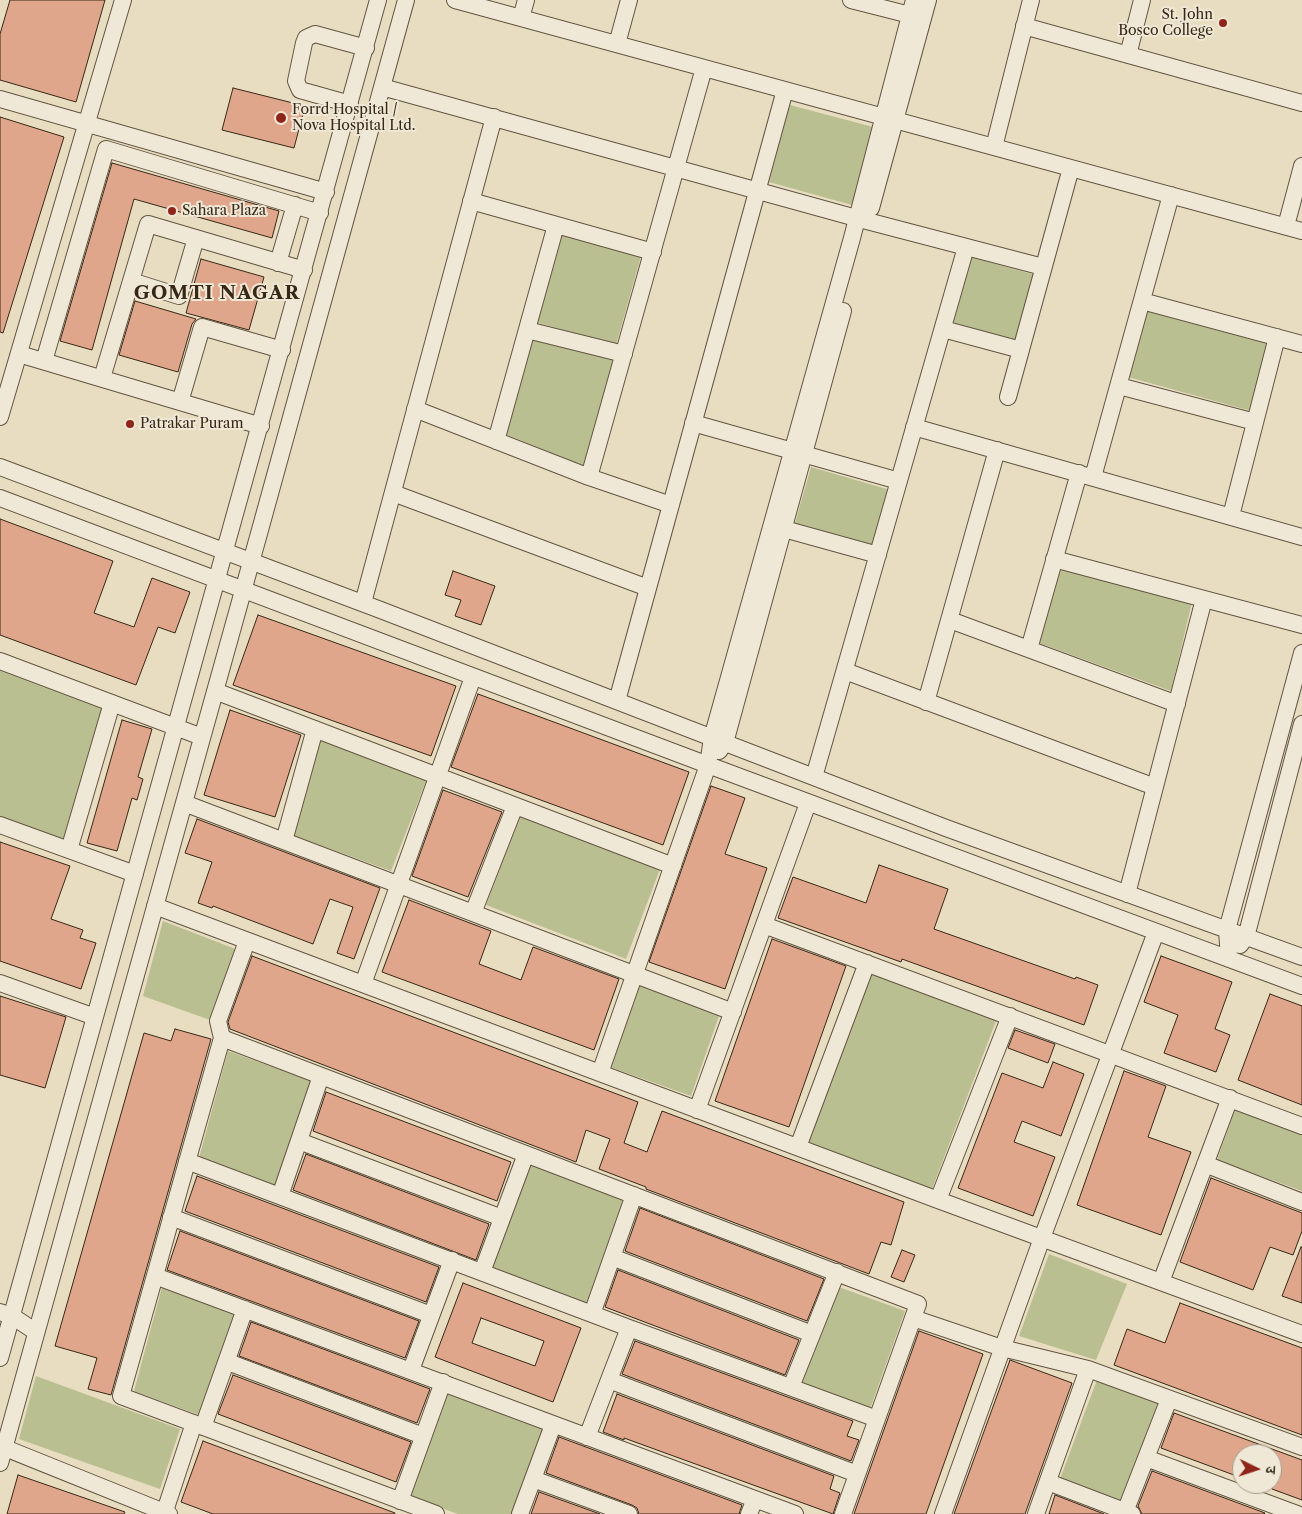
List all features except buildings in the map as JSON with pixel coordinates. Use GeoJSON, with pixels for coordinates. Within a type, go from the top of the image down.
{"type":"FeatureCollection","features":[{"type":"Feature","properties":{"kind":"street"},"geometry":{"type":"LineString","coordinates":[[0,417],[123,0]]}},
{"type":"Feature","properties":{"kind":"street"},"geometry":{"type":"LineString","coordinates":[[0,1358],[5,1322],[95,1017],[378,0]]}},
{"type":"Feature","properties":{"kind":"street"},"geometry":{"type":"LineString","coordinates":[[0,1463],[2,1446],[36,1332],[252,562],[406,0]]}},
{"type":"Feature","properties":{"kind":"street"},"geometry":{"type":"LineString","coordinates":[[455,0],[1302,231]]}},
{"type":"Feature","properties":{"kind":"street"},"geometry":{"type":"LineString","coordinates":[[521,18],[526,0]]}},
{"type":"Feature","properties":{"kind":"street"},"geometry":{"type":"LineString","coordinates":[[617,44],[629,0]]}},
{"type":"Feature","properties":{"kind":"street"},"geometry":{"type":"LineString","coordinates":[[718,740],[889,118],[912,7],[851,0]]}},
{"type":"Feature","properties":{"kind":"street"},"geometry":{"type":"LineString","coordinates":[[889,118],[928,0]]}},
{"type":"Feature","properties":{"kind":"street"},"geometry":{"type":"LineString","coordinates":[[994,147],[1031,0]]}},
{"type":"Feature","properties":{"kind":"street"},"geometry":{"type":"LineString","coordinates":[[1128,55],[1142,0]]}},
{"type":"Feature","properties":{"kind":"street"},"geometry":{"type":"LineString","coordinates":[[1024,26],[1302,103]]}},
{"type":"Feature","properties":{"kind":"street"},"geometry":{"type":"LineString","coordinates":[[350,104],[300,90],[296,82],[304,43],[306,38],[315,34],[366,48]]}},
{"type":"Feature","properties":{"kind":"street"},"geometry":{"type":"LineString","coordinates":[[589,477],[704,68]]}},
{"type":"Feature","properties":{"kind":"street"},"geometry":{"type":"LineString","coordinates":[[382,87],[1043,267]]}},
{"type":"Feature","properties":{"kind":"street"},"geometry":{"type":"LineString","coordinates":[[617,701],[785,90]]}},
{"type":"Feature","properties":{"kind":"street"},"geometry":{"type":"LineString","coordinates":[[0,99],[326,192]]}},
{"type":"Feature","properties":{"kind":"street"},"geometry":{"type":"LineString","coordinates":[[363,604],[494,118]]}},
{"type":"Feature","properties":{"kind":"street"},"geometry":{"type":"LineString","coordinates":[[44,361],[106,150],[320,213]]}},
{"type":"Feature","properties":{"kind":"street"},"geometry":{"type":"LineString","coordinates":[[1286,226],[1302,166]]}},
{"type":"Feature","properties":{"kind":"street"},"geometry":{"type":"LineString","coordinates":[[1008,397],[1070,168]]}},
{"type":"Feature","properties":{"kind":"street"},"geometry":{"type":"LineString","coordinates":[[1029,649],[1054,558],[1118,386],[1171,195]]}},
{"type":"Feature","properties":{"kind":"street"},"geometry":{"type":"LineString","coordinates":[[471,201],[653,252]]}},
{"type":"Feature","properties":{"kind":"street"},"geometry":{"type":"LineString","coordinates":[[278,263],[295,206]]}},
{"type":"Feature","properties":{"kind":"street"},"geometry":{"type":"LineString","coordinates":[[102,378],[148,224],[304,270]]}},
{"type":"Feature","properties":{"kind":"street"},"geometry":{"type":"LineString","coordinates":[[496,440],[556,225]]}},
{"type":"Feature","properties":{"kind":"street"},"geometry":{"type":"LineString","coordinates":[[131,282],[179,296],[196,238]]}},
{"type":"Feature","properties":{"kind":"street"},"geometry":{"type":"LineString","coordinates":[[814,777],[966,247]]}},
{"type":"Feature","properties":{"kind":"street"},"geometry":{"type":"LineString","coordinates":[[1142,301],[1302,344]]}},
{"type":"Feature","properties":{"kind":"street"},"geometry":{"type":"LineString","coordinates":[[180,402],[202,327],[282,350]]}},
{"type":"Feature","properties":{"kind":"street"},"geometry":{"type":"LineString","coordinates":[[942,329],[1021,350]]}},
{"type":"Feature","properties":{"kind":"street"},"geometry":{"type":"LineString","coordinates":[[527,330],[624,354]]}},
{"type":"Feature","properties":{"kind":"street"},"geometry":{"type":"LineString","coordinates":[[1231,516],[1277,337]]}},
{"type":"Feature","properties":{"kind":"street"},"geometry":{"type":"LineString","coordinates":[[19,354],[260,426]]}},
{"type":"Feature","properties":{"kind":"street"},"geometry":{"type":"LineString","coordinates":[[1118,386],[1255,422]]}},
{"type":"Feature","properties":{"kind":"street"},"geometry":{"type":"LineString","coordinates":[[415,409],[589,477],[671,505]]}},
{"type":"Feature","properties":{"kind":"street"},"geometry":{"type":"LineString","coordinates":[[693,423],[899,481]]}},
{"type":"Feature","properties":{"kind":"street"},"geometry":{"type":"LineString","coordinates":[[914,427],[1302,536]]}},
{"type":"Feature","properties":{"kind":"street"},"geometry":{"type":"LineString","coordinates":[[926,702],[997,450]]}},
{"type":"Feature","properties":{"kind":"street"},"geometry":{"type":"LineString","coordinates":[[600,1073],[718,740],[784,529],[798,453]]}},
{"type":"Feature","properties":{"kind":"street"},"geometry":{"type":"LineString","coordinates":[[0,467],[946,828],[1302,957]]}},
{"type":"Feature","properties":{"kind":"street"},"geometry":{"type":"LineString","coordinates":[[393,493],[648,588]]}},
{"type":"Feature","properties":{"kind":"street"},"geometry":{"type":"LineString","coordinates":[[0,498],[473,677],[1302,986]]}},
{"type":"Feature","properties":{"kind":"street"},"geometry":{"type":"LineString","coordinates":[[784,529],[878,555]]}},
{"type":"Feature","properties":{"kind":"street"},"geometry":{"type":"LineString","coordinates":[[1054,558],[1302,625]]}},
{"type":"Feature","properties":{"kind":"street"},"geometry":{"type":"LineString","coordinates":[[1127,894],[1204,599]]}},
{"type":"Feature","properties":{"kind":"street"},"geometry":{"type":"LineString","coordinates":[[950,620],[1177,704]]}},
{"type":"Feature","properties":{"kind":"street"},"geometry":{"type":"LineString","coordinates":[[1229,959],[1227,930],[1302,653]]}},
{"type":"Feature","properties":{"kind":"street"},"geometry":{"type":"LineString","coordinates":[[0,661],[202,737]]}},
{"type":"Feature","properties":{"kind":"street"},"geometry":{"type":"LineString","coordinates":[[844,671],[1156,787]]}},
{"type":"Feature","properties":{"kind":"street"},"geometry":{"type":"LineString","coordinates":[[363,984],[473,677]]}},
{"type":"Feature","properties":{"kind":"street"},"geometry":{"type":"LineString","coordinates":[[215,691],[673,866]]}},
{"type":"Feature","properties":{"kind":"street"},"geometry":{"type":"LineString","coordinates":[[69,850],[112,703]]}},
{"type":"Feature","properties":{"kind":"street"},"geometry":{"type":"LineString","coordinates":[[1229,959],[1246,937],[1302,724]]}},
{"type":"Feature","properties":{"kind":"street"},"geometry":{"type":"LineString","coordinates":[[284,841],[315,729]]}},
{"type":"Feature","properties":{"kind":"street"},"geometry":{"type":"LineString","coordinates":[[697,1110],[808,802]]}},
{"type":"Feature","properties":{"kind":"street"},"geometry":{"type":"LineString","coordinates":[[184,803],[733,1012]]}},
{"type":"Feature","properties":{"kind":"street"},"geometry":{"type":"LineString","coordinates":[[473,913],[515,806]]}},
{"type":"Feature","properties":{"kind":"street"},"geometry":{"type":"LineString","coordinates":[[0,825],[135,874]]}},
{"type":"Feature","properties":{"kind":"street"},"geometry":{"type":"LineString","coordinates":[[155,906],[938,1200],[1302,1334]]}},
{"type":"Feature","properties":{"kind":"street"},"geometry":{"type":"LineString","coordinates":[[764,925],[1302,1126]]}},
{"type":"Feature","properties":{"kind":"street"},"geometry":{"type":"LineString","coordinates":[[943,1514],[1042,1238],[1156,932]]}},
{"type":"Feature","properties":{"kind":"street"},"geometry":{"type":"LineString","coordinates":[[247,941],[218,1021],[222,1038],[121,1396],[436,1514]]}},
{"type":"Feature","properties":{"kind":"street"},"geometry":{"type":"LineString","coordinates":[[798,1147],[867,963]]}},
{"type":"Feature","properties":{"kind":"street"},"geometry":{"type":"LineString","coordinates":[[0,983],[95,1017]]}},
{"type":"Feature","properties":{"kind":"street"},"geometry":{"type":"LineString","coordinates":[[938,1200],[1010,1016]]}},
{"type":"Feature","properties":{"kind":"street"},"geometry":{"type":"LineString","coordinates":[[222,1038],[918,1304],[843,1514]]}},
{"type":"Feature","properties":{"kind":"street"},"geometry":{"type":"LineString","coordinates":[[280,1196],[321,1076]]}},
{"type":"Feature","properties":{"kind":"street"},"geometry":{"type":"LineString","coordinates":[[1161,1282],[1230,1098]]}},
{"type":"Feature","properties":{"kind":"street"},"geometry":{"type":"LineString","coordinates":[[299,1141],[502,1218]]}},
{"type":"Feature","properties":{"kind":"street"},"geometry":{"type":"LineString","coordinates":[[482,1272],[526,1154]]}},
{"type":"Feature","properties":{"kind":"street"},"geometry":{"type":"LineString","coordinates":[[187,1161],[629,1328],[877,1419]]}},
{"type":"Feature","properties":{"kind":"street"},"geometry":{"type":"LineString","coordinates":[[1205,1164],[1302,1202]]}},
{"type":"Feature","properties":{"kind":"street"},"geometry":{"type":"LineString","coordinates":[[592,1314],[634,1195]]}},
{"type":"Feature","properties":{"kind":"street"},"geometry":{"type":"LineString","coordinates":[[171,1217],[431,1315]]}},
{"type":"Feature","properties":{"kind":"street"},"geometry":{"type":"LineString","coordinates":[[612,1257],[812,1334]]}},
{"type":"Feature","properties":{"kind":"street"},"geometry":{"type":"LineString","coordinates":[[411,1370],[452,1260]]}},
{"type":"Feature","properties":{"kind":"street"},"geometry":{"type":"LineString","coordinates":[[791,1387],[836,1272]]}},
{"type":"Feature","properties":{"kind":"street"},"geometry":{"type":"LineString","coordinates":[[155,1276],[587,1437],[752,1506],[795,1514]]}},
{"type":"Feature","properties":{"kind":"street"},"geometry":{"type":"LineString","coordinates":[[2,1446],[166,1513],[198,1425],[228,1362],[245,1309]]}},
{"type":"Feature","properties":{"kind":"street"},"geometry":{"type":"LineString","coordinates":[[913,1318],[1002,1348],[1088,1369],[1302,1447]]}},
{"type":"Feature","properties":{"kind":"street"},"geometry":{"type":"LineString","coordinates":[[5,1322],[36,1332]]}},
{"type":"Feature","properties":{"kind":"street"},"geometry":{"type":"LineString","coordinates":[[587,1437],[629,1328]]}},
{"type":"Feature","properties":{"kind":"street"},"geometry":{"type":"LineString","coordinates":[[228,1362],[423,1436]]}},
{"type":"Feature","properties":{"kind":"street"},"geometry":{"type":"LineString","coordinates":[[1036,1514],[1088,1369]]}},
{"type":"Feature","properties":{"kind":"street"},"geometry":{"type":"LineString","coordinates":[[609,1380],[857,1474]]}},
{"type":"Feature","properties":{"kind":"street"},"geometry":{"type":"LineString","coordinates":[[400,1501],[443,1382]]}},
{"type":"Feature","properties":{"kind":"street"},"geometry":{"type":"LineString","coordinates":[[1048,1482],[1128,1513],[1168,1398]]}},
{"type":"Feature","properties":{"kind":"street"},"geometry":{"type":"LineString","coordinates":[[520,1514],[553,1424]]}},
{"type":"Feature","properties":{"kind":"street"},"geometry":{"type":"LineString","coordinates":[[1146,1458],[1298,1514]]}},
{"type":"Feature","properties":{"kind":"street"},"geometry":{"type":"LineString","coordinates":[[533,1479],[629,1514]]}},
{"type":"Feature","properties":{"kind":"green space"},"geometry":{"type":"Polygon","coordinates":[[[790,105],[873,127],[852,205],[769,182],[790,105]]]}},
{"type":"Feature","properties":{"kind":"green space"},"geometry":{"type":"Polygon","coordinates":[[[560,232],[641,256],[616,345],[535,322],[560,232]]]}},
{"type":"Feature","properties":{"kind":"green space"},"geometry":{"type":"Polygon","coordinates":[[[971,257],[1035,275],[1017,342],[952,324],[971,257]]]}},
{"type":"Feature","properties":{"kind":"green space"},"geometry":{"type":"Polygon","coordinates":[[[1146,311],[1268,344],[1251,411],[1128,377],[1146,311]]]}},
{"type":"Feature","properties":{"kind":"green space"},"geometry":{"type":"Polygon","coordinates":[[[531,338],[615,359],[584,466],[505,434],[531,338]]]}},
{"type":"Feature","properties":{"kind":"green space"},"geometry":{"type":"Polygon","coordinates":[[[811,467],[890,490],[874,546],[795,523],[811,467]]]}},
{"type":"Feature","properties":{"kind":"green space"},"geometry":{"type":"Polygon","coordinates":[[[1058,568],[1192,602],[1171,691],[1039,643],[1058,568]]]}},
{"type":"Feature","properties":{"kind":"green space"},"geometry":{"type":"Polygon","coordinates":[[[0,669],[102,708],[63,840],[0,817],[0,669]]]}},
{"type":"Feature","properties":{"kind":"green space"},"geometry":{"type":"Polygon","coordinates":[[[319,738],[426,781],[391,871],[292,835],[319,738]]]}},
{"type":"Feature","properties":{"kind":"green space"},"geometry":{"type":"Polygon","coordinates":[[[519,816],[660,869],[626,959],[486,905],[519,816]]]}},
{"type":"Feature","properties":{"kind":"green space"},"geometry":{"type":"Polygon","coordinates":[[[163,921],[238,950],[210,1020],[143,996],[163,921]]]}},
{"type":"Feature","properties":{"kind":"green space"},"geometry":{"type":"Polygon","coordinates":[[[870,973],[996,1021],[932,1189],[806,1141],[870,973]]]}},
{"type":"Feature","properties":{"kind":"green space"},"geometry":{"type":"Polygon","coordinates":[[[640,984],[720,1013],[691,1096],[610,1067],[640,984]]]}},
{"type":"Feature","properties":{"kind":"green space"},"geometry":{"type":"Polygon","coordinates":[[[228,1051],[314,1082],[278,1188],[199,1158],[228,1051]]]}},
{"type":"Feature","properties":{"kind":"green space"},"geometry":{"type":"Polygon","coordinates":[[[1235,1110],[1302,1134],[1302,1191],[1217,1160],[1235,1110]]]}},
{"type":"Feature","properties":{"kind":"green space"},"geometry":{"type":"Polygon","coordinates":[[[529,1164],[626,1200],[587,1305],[490,1269],[529,1164]]]}},
{"type":"Feature","properties":{"kind":"green space"},"geometry":{"type":"Polygon","coordinates":[[[1049,1254],[1127,1284],[1096,1360],[1019,1336],[1049,1254]]]}},
{"type":"Feature","properties":{"kind":"green space"},"geometry":{"type":"Polygon","coordinates":[[[836,1286],[905,1311],[870,1409],[801,1384],[836,1286]]]}},
{"type":"Feature","properties":{"kind":"green space"},"geometry":{"type":"Polygon","coordinates":[[[162,1287],[238,1315],[202,1416],[134,1391],[162,1287]]]}},
{"type":"Feature","properties":{"kind":"green space"},"geometry":{"type":"Polygon","coordinates":[[[36,1376],[180,1429],[160,1489],[19,1439],[36,1376]]]}},
{"type":"Feature","properties":{"kind":"green space"},"geometry":{"type":"Polygon","coordinates":[[[1098,1377],[1162,1402],[1123,1504],[1060,1479],[1098,1377]]]}},
{"type":"Feature","properties":{"kind":"green space"},"geometry":{"type":"Polygon","coordinates":[[[446,1392],[545,1427],[514,1514],[458,1514],[409,1496],[446,1392]]]}},
{"type":"Feature","properties":{"kind":"place","name":"St. John Bosco College"},"geometry":{"type":"Point","coordinates":[1223,23]}},
{"type":"Feature","properties":{"kind":"place","name":"Forrd Hospital / Nova Hospital Ltd."},"geometry":{"type":"Point","coordinates":[281,118]}},
{"type":"Feature","properties":{"kind":"place","name":"Sahara Plaza"},"geometry":{"type":"Point","coordinates":[172,211]}},
{"type":"Feature","properties":{"kind":"place","name":"Patrakar Puram"},"geometry":{"type":"Point","coordinates":[130,424]}},
{"type":"Feature","properties":{"kind":"district","name":"GOMTI NAGAR"},"geometry":{"type":"Point","coordinates":[217,294]}}]}
